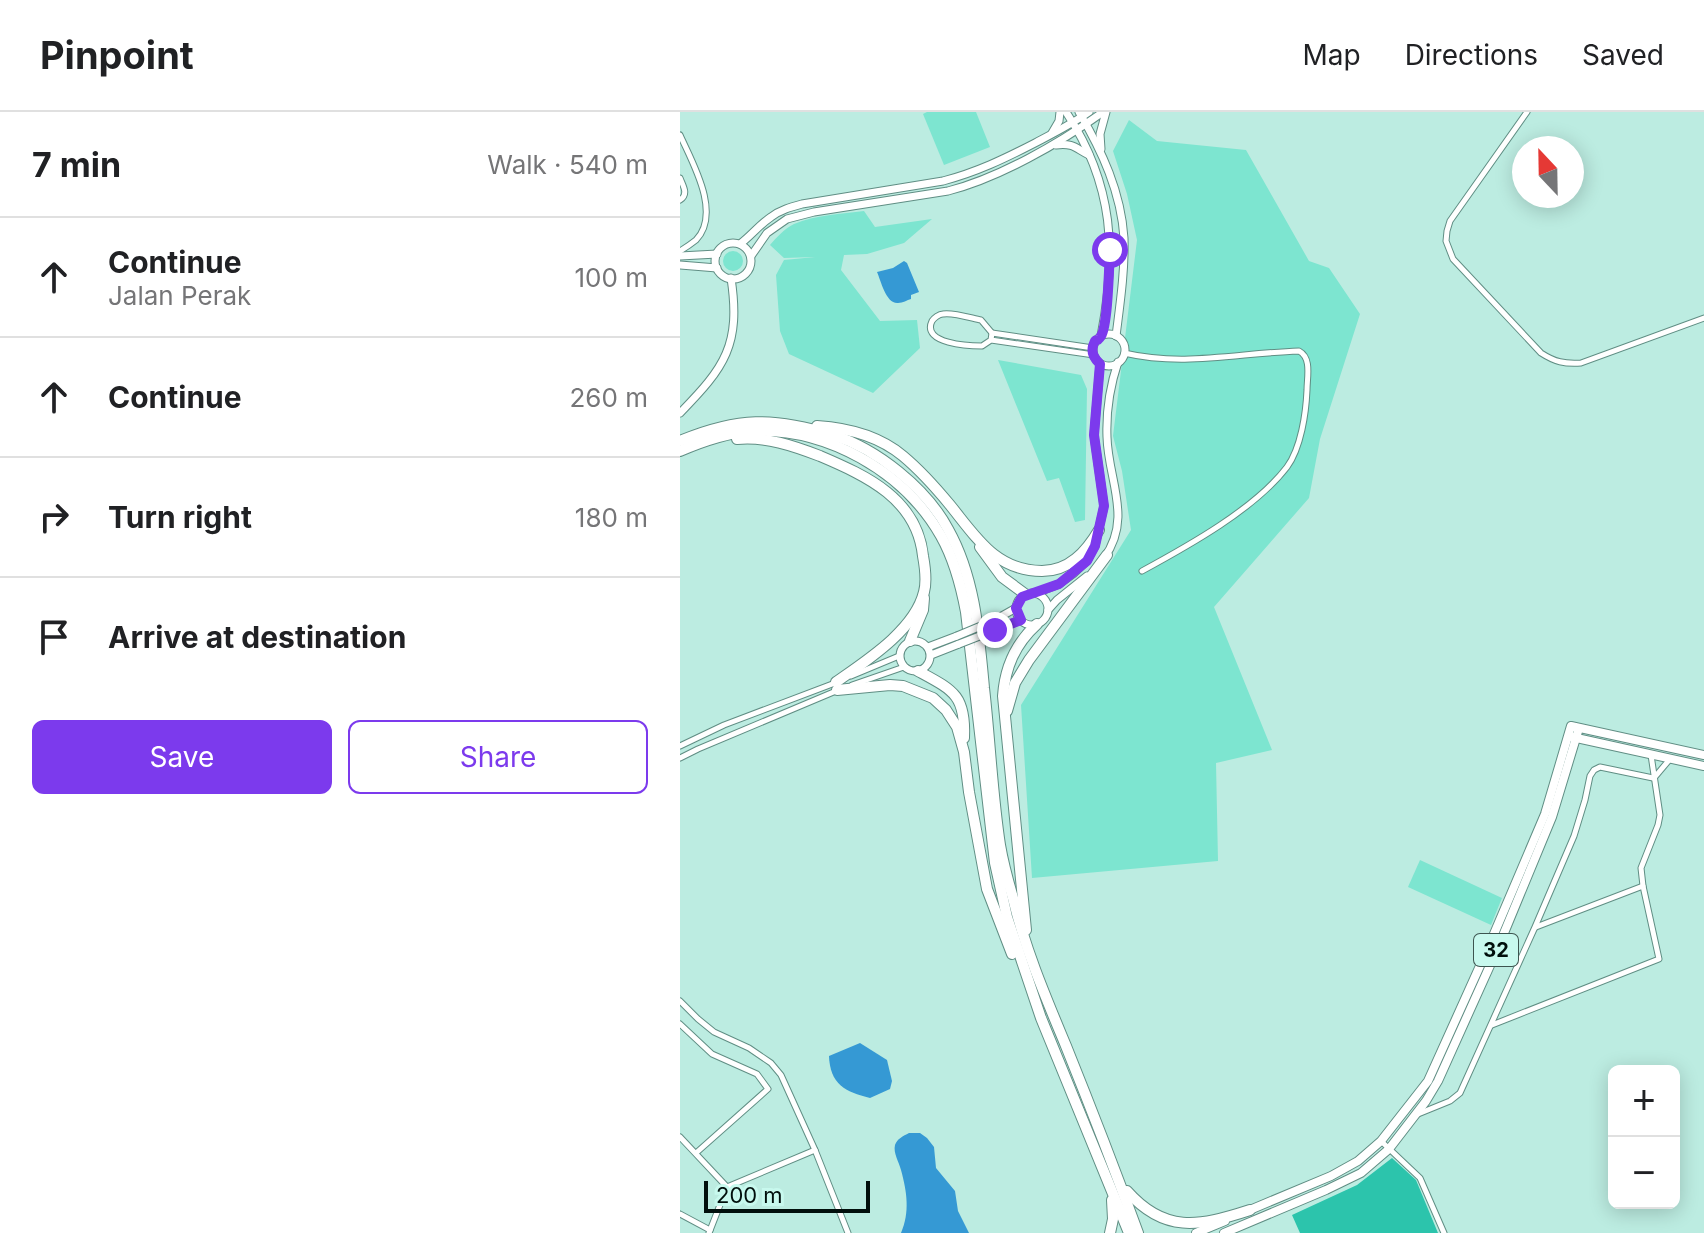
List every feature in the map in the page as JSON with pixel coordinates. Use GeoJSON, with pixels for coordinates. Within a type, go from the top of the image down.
{"type":"FeatureCollection","features":[{"type":"Feature","properties":{"kind":"highway"},"geometry":{"type":"LineString","coordinates":[[680,441],[723,425],[782,422],[845,439],[897,470],[940,515],[949,530],[961,558],[974,605],[1000,846],[1013,902],[1029,954],[1112,1177],[1129,1233]]}},
{"type":"Feature","properties":{"kind":"highway"},"geometry":{"type":"LineString","coordinates":[[795,425],[833,427],[866,435],[902,455],[932,484],[1002,577],[1030,594]]}},
{"type":"Feature","properties":{"kind":"highway"},"geometry":{"type":"LineString","coordinates":[[680,451],[713,438],[748,431],[816,440],[864,459],[900,486],[918,503],[940,534],[958,576],[966,612],[995,863],[1007,917],[1041,1018]]}},
{"type":"Feature","properties":{"kind":"highway"},"geometry":{"type":"LineString","coordinates":[[713,438],[724,441],[744,438],[786,444],[864,476],[901,505],[916,527],[925,570],[923,610],[910,641]]}},
{"type":"Feature","properties":{"kind":"highway"},"geometry":{"type":"LineString","coordinates":[[970,532],[1003,561],[1017,568],[1048,571],[1076,559],[1088,548],[1099,530]]}},
{"type":"Feature","properties":{"kind":"highway"},"geometry":{"type":"LineString","coordinates":[[1005,720],[1015,683],[1029,660],[1107,555]]}},
{"type":"Feature","properties":{"kind":"highway"},"geometry":{"type":"LineString","coordinates":[[837,686],[906,626],[924,593]]}},
{"type":"Feature","properties":{"kind":"highway"},"geometry":{"type":"LineString","coordinates":[[1029,954],[1003,696],[1009,662],[1026,634],[1037,624]]}},
{"type":"Feature","properties":{"kind":"highway"},"geometry":{"type":"LineString","coordinates":[[918,671],[948,688],[960,702],[965,718],[964,752]]}},
{"type":"Feature","properties":{"kind":"highway"},"geometry":{"type":"LineString","coordinates":[[837,686],[890,685],[919,691],[946,710],[957,727],[987,889],[1006,939],[1138,1233]]}},
{"type":"Feature","properties":{"kind":"highway"},"geometry":{"type":"LineString","coordinates":[[1112,1177],[1142,1211],[1168,1225],[1198,1227],[1250,1210]]}},
{"type":"Feature","properties":{"kind":"highway"},"geometry":{"type":"LineString","coordinates":[[1110,1233],[1113,1219],[1112,1177]]}},
{"type":"Feature","properties":{"kind":"main road"},"geometry":{"type":"LineString","coordinates":[[994,625],[1016,608],[1019,600],[1059,584],[1087,561],[1095,546],[1104,506],[1094,435],[1100,364],[1093,352],[1101,336],[1106,312],[1110,250],[1104,194],[1091,155],[1063,112],[1051,135]]}},
{"type":"Feature","properties":{"kind":"main road"},"geometry":{"type":"LineString","coordinates":[[751,256],[767,233],[787,219],[956,189],[990,177],[1049,146],[1075,127],[1084,116],[1105,112],[1100,134],[1101,150]]}},
{"type":"Feature","properties":{"kind":"main road"},"geometry":{"type":"LineString","coordinates":[[1084,116],[1115,189],[1124,238],[1116,336]]}},
{"type":"Feature","properties":{"kind":"main road"},"geometry":{"type":"LineString","coordinates":[[740,244],[773,215],[785,209],[966,175],[1075,127]]}},
{"type":"Feature","properties":{"kind":"main road"},"geometry":{"type":"LineString","coordinates":[[1049,146],[1066,144],[1091,155]]}},
{"type":"Feature","properties":{"kind":"main road"},"geometry":{"type":"LineString","coordinates":[[729,243],[740,244],[751,256],[751,265],[746,274],[731,278],[717,268],[717,254],[729,243]]}},
{"type":"Feature","properties":{"kind":"main road"},"geometry":{"type":"LineString","coordinates":[[680,254],[717,254]]}},
{"type":"Feature","properties":{"kind":"main road"},"geometry":{"type":"LineString","coordinates":[[680,265],[717,268]]}},
{"type":"Feature","properties":{"kind":"main road"},"geometry":{"type":"LineString","coordinates":[[680,413],[718,372],[730,346],[734,308],[731,278]]}},
{"type":"Feature","properties":{"kind":"main road"},"geometry":{"type":"LineString","coordinates":[[1016,608],[1021,620],[1028,624],[1037,624],[1045,619],[1057,600],[1107,555],[1116,536],[1119,521],[1107,438],[1112,382],[1124,353],[1123,343],[1116,336],[1101,336]]}},
{"type":"Feature","properties":{"kind":"main road"},"geometry":{"type":"LineString","coordinates":[[1100,364],[1110,366],[1118,362]]}},
{"type":"Feature","properties":{"kind":"main road"},"geometry":{"type":"LineString","coordinates":[[1030,594],[1040,594],[1047,601],[1048,610]]}},
{"type":"Feature","properties":{"kind":"main road"},"geometry":{"type":"LineString","coordinates":[[929,651],[994,625],[1021,620]]}},
{"type":"Feature","properties":{"kind":"main road"},"geometry":{"type":"LineString","coordinates":[[910,641],[920,641],[929,651],[927,665],[918,671],[904,667],[899,656],[902,647],[910,641]]}},
{"type":"Feature","properties":{"kind":"main road","name":"32"},"geometry":{"type":"LineString","coordinates":[[1196,1233],[1346,1169],[1381,1141],[1428,1081],[1545,814],[1575,727],[1666,747]]}},
{"type":"Feature","properties":{"kind":"main road"},"geometry":{"type":"LineString","coordinates":[[1572,737],[1704,766]]}},
{"type":"Feature","properties":{"kind":"main road","name":"32"},"geometry":{"type":"LineString","coordinates":[[1224,1233],[1361,1173],[1389,1149],[1416,1115],[1438,1081],[1552,817],[1572,737]]}},
{"type":"Feature","properties":{"kind":"main road"},"geometry":{"type":"LineString","coordinates":[[1673,759],[1666,747],[1704,755]]}},
{"type":"Feature","properties":{"kind":"street"},"geometry":{"type":"LineString","coordinates":[[1527,112],[1450,221],[1446,241],[1460,268],[1541,353],[1565,364],[1581,363],[1704,318]]}},
{"type":"Feature","properties":{"kind":"street"},"geometry":{"type":"LineString","coordinates":[[680,135],[707,205],[705,224],[696,240],[680,254]]}},
{"type":"Feature","properties":{"kind":"street"},"geometry":{"type":"LineString","coordinates":[[680,178],[683,197]]}},
{"type":"Feature","properties":{"kind":"street"},"geometry":{"type":"LineString","coordinates":[[696,240],[700,256]]}},
{"type":"Feature","properties":{"kind":"street"},"geometry":{"type":"LineString","coordinates":[[991,336],[982,346],[950,342],[938,338],[931,324],[943,313],[981,320],[991,336],[1093,352]]}},
{"type":"Feature","properties":{"kind":"street"},"geometry":{"type":"LineString","coordinates":[[1124,353],[1148,359],[1186,360],[1299,351],[1304,353],[1307,361],[1306,411],[1288,466],[1239,512],[1186,548],[1142,571]]}},
{"type":"Feature","properties":{"kind":"street"},"geometry":{"type":"LineString","coordinates":[[680,758],[899,656]]}},
{"type":"Feature","properties":{"kind":"street"},"geometry":{"type":"LineString","coordinates":[[680,746],[724,725],[837,686],[904,667]]}},
{"type":"Feature","properties":{"kind":"street"},"geometry":{"type":"LineString","coordinates":[[1491,1026],[1659,959],[1641,868],[1660,815],[1651,754]]}},
{"type":"Feature","properties":{"kind":"street"},"geometry":{"type":"LineString","coordinates":[[1653,778],[1673,759]]}},
{"type":"Feature","properties":{"kind":"street"},"geometry":{"type":"LineString","coordinates":[[1416,1115],[1450,1101],[1460,1093],[1574,836],[1594,770],[1600,767],[1653,778]]}},
{"type":"Feature","properties":{"kind":"street"},"geometry":{"type":"LineString","coordinates":[[1535,927],[1643,886]]}},
{"type":"Feature","properties":{"kind":"street"},"geometry":{"type":"LineString","coordinates":[[680,1001],[714,1032],[749,1048],[771,1063],[781,1075],[848,1233]]}},
{"type":"Feature","properties":{"kind":"street"},"geometry":{"type":"LineString","coordinates":[[680,1024],[712,1054],[757,1074],[768,1089],[696,1153]]}},
{"type":"Feature","properties":{"kind":"street"},"geometry":{"type":"LineString","coordinates":[[680,1137],[727,1187]]}},
{"type":"Feature","properties":{"kind":"street"},"geometry":{"type":"LineString","coordinates":[[1381,1141],[1420,1178],[1444,1233]]}},
{"type":"Feature","properties":{"kind":"street"},"geometry":{"type":"LineString","coordinates":[[680,1214],[710,1231],[727,1187],[815,1150]]}},
{"type":"Feature","properties":{"kind":"green space"},"geometry":{"type":"Polygon","coordinates":[[[976,112],[990,147],[944,165],[923,114],[976,112]]]}},
{"type":"Feature","properties":{"kind":"green space"},"geometry":{"type":"Polygon","coordinates":[[[1129,120],[1157,141],[1246,150],[1309,261],[1329,268],[1360,314],[1320,439],[1309,498],[1214,607],[1272,750],[1216,763],[1218,861],[1032,878],[1021,705],[1131,530],[1113,436],[1137,240],[1113,151],[1129,120]]]}},
{"type":"Feature","properties":{"kind":"green space"},"geometry":{"type":"Polygon","coordinates":[[[864,211],[875,227],[932,219],[904,243],[867,254],[844,255],[841,270],[880,321],[917,320],[920,348],[873,393],[789,354],[780,331],[776,275],[784,260],[815,257],[784,258],[770,245],[787,228],[802,221],[864,211]]]}},
{"type":"Feature","properties":{"kind":"green space"},"geometry":{"type":"Polygon","coordinates":[[[733,251],[740,254],[743,261],[740,268],[733,271],[726,268],[723,261],[726,254],[733,251]]]}},
{"type":"Feature","properties":{"kind":"green space"},"geometry":{"type":"Polygon","coordinates":[[[998,360],[1081,375],[1087,389],[1085,520],[1075,522],[1059,478],[1047,481],[998,360]]]}},
{"type":"Feature","properties":{"kind":"green space"},"geometry":{"type":"Polygon","coordinates":[[[1420,860],[1502,898],[1491,925],[1408,887],[1420,860]]]}},
{"type":"Feature","properties":{"kind":"green space"},"geometry":{"type":"Polygon","coordinates":[[[1392,1158],[1416,1180],[1438,1233],[1300,1233],[1292,1215],[1357,1185],[1392,1158]]]}},
{"type":"Feature","properties":{"kind":"water"},"geometry":{"type":"Polygon","coordinates":[[[904,261],[919,292],[911,295],[911,299],[894,302],[884,291],[877,272],[904,261]]]}},
{"type":"Feature","properties":{"kind":"water"},"geometry":{"type":"Polygon","coordinates":[[[860,1043],[887,1060],[892,1081],[890,1089],[870,1098],[840,1085],[830,1066],[829,1056],[860,1043]]]}},
{"type":"Feature","properties":{"kind":"water"},"geometry":{"type":"Polygon","coordinates":[[[909,1133],[920,1133],[934,1147],[936,1168],[955,1191],[958,1211],[969,1233],[901,1233],[907,1202],[895,1148],[899,1139],[909,1133]]]}},
{"type":"Feature","properties":{"kind":"route"},"geometry":{"type":"LineString","coordinates":[[995,630],[1021,620],[1016,608],[1025,594],[1059,584],[1087,561],[1095,546],[1104,506],[1094,435],[1100,364],[1093,348],[1101,336],[1106,312],[1110,250]]}}]}
